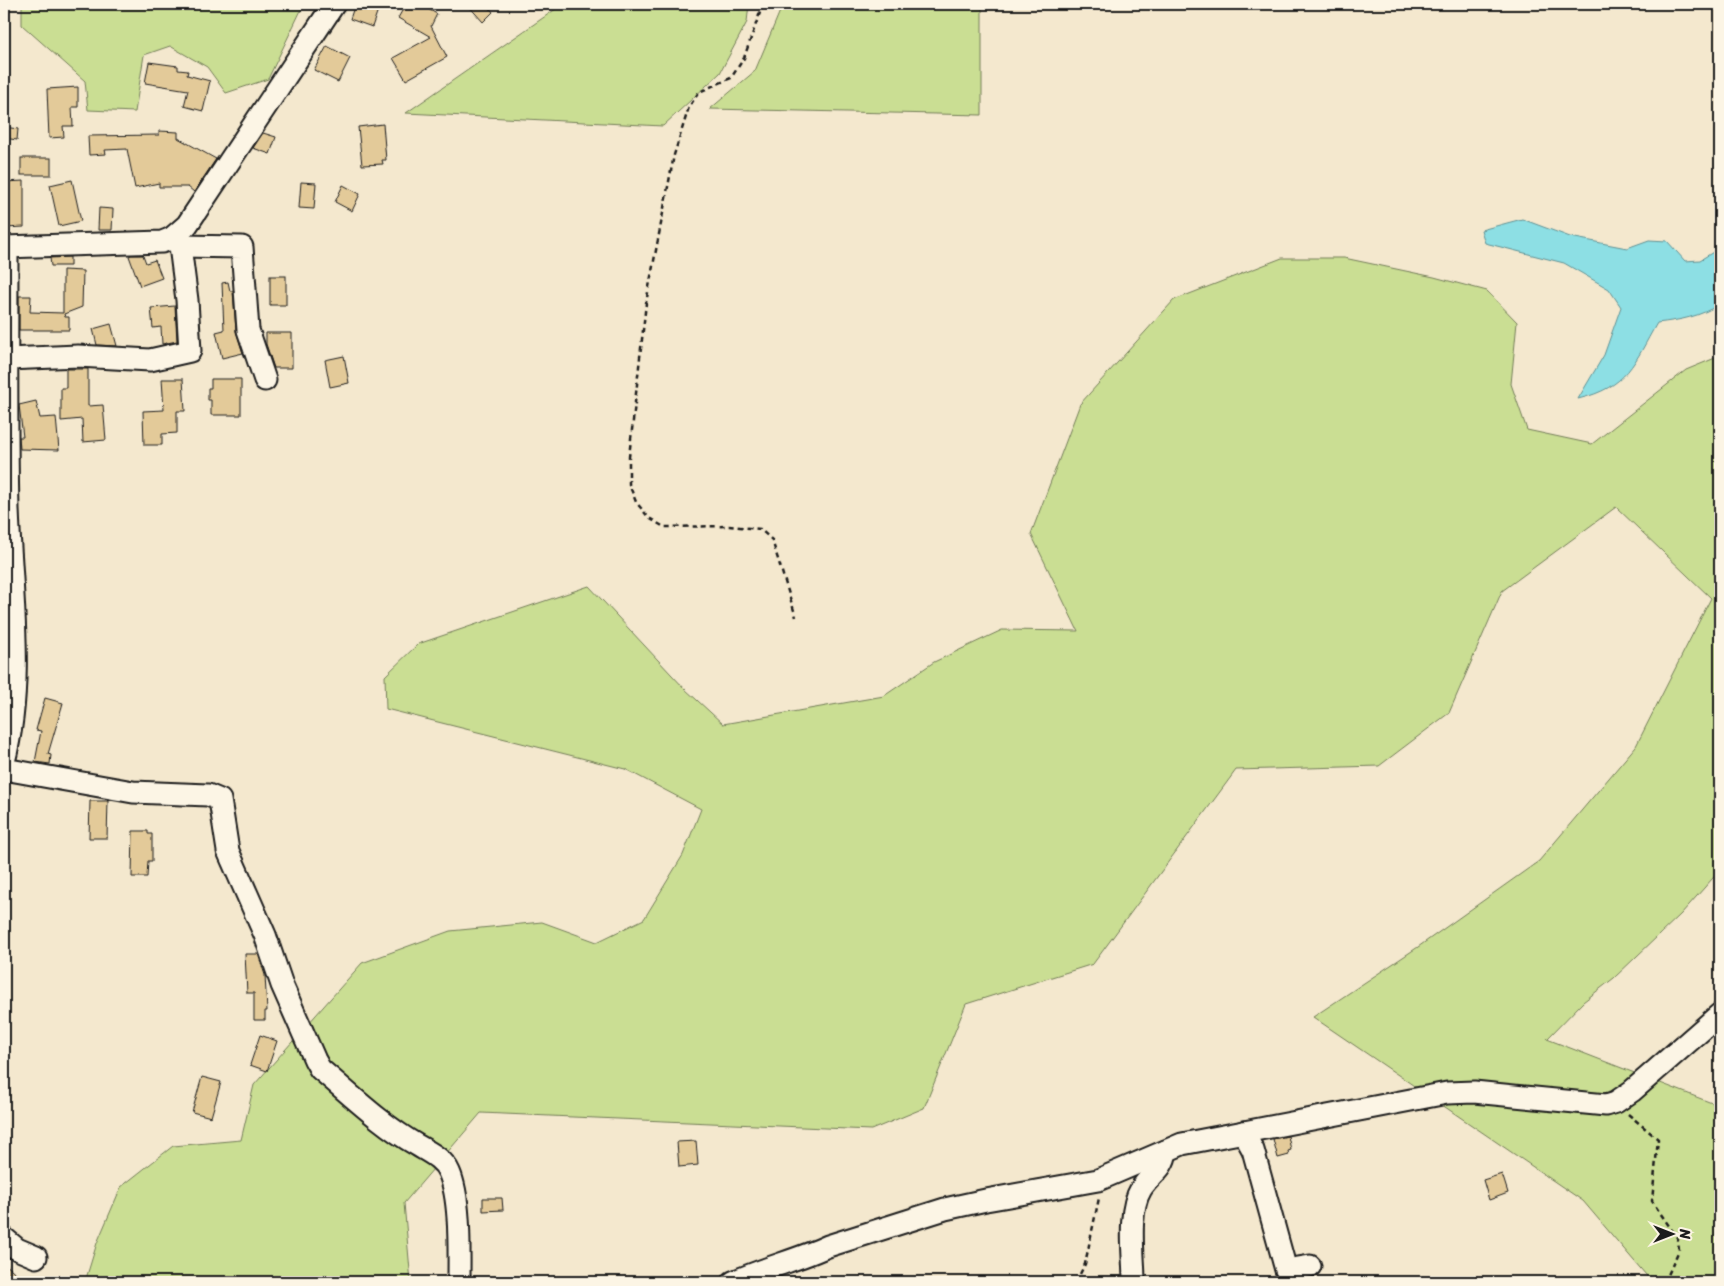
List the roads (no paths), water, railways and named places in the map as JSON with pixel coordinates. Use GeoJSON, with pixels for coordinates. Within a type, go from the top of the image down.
{"type":"FeatureCollection","features":[{"type":"Feature","properties":{"kind":"street"},"geometry":{"type":"LineString","coordinates":[[7,359],[78,356],[150,360],[190,351],[187,300],[176,242],[334,4]]}},
{"type":"Feature","properties":{"kind":"street"},"geometry":{"type":"LineString","coordinates":[[4,762],[13,700],[15,621],[8,510],[5,247],[176,242],[242,247],[248,330],[265,380]]}},
{"type":"Feature","properties":{"kind":"street"},"geometry":{"type":"LineString","coordinates":[[4,769],[133,792],[208,796],[220,800],[224,840],[228,852],[265,935],[282,985],[320,1069],[402,1136],[437,1157],[449,1172],[453,1186],[459,1237],[459,1282]]}},
{"type":"Feature","properties":{"kind":"street"},"geometry":{"type":"LineString","coordinates":[[733,1282],[828,1246],[945,1209],[1098,1180],[1182,1144],[1447,1093],[1474,1092],[1606,1105],[1616,1102],[1632,1091],[1720,1014]]}},
{"type":"Feature","properties":{"kind":"street"},"geometry":{"type":"LineString","coordinates":[[1243,1132],[1253,1150],[1286,1270],[1310,1266]]}},
{"type":"Feature","properties":{"kind":"street"},"geometry":{"type":"LineString","coordinates":[[1134,1282],[1133,1229],[1136,1202],[1141,1188],[1165,1161],[1166,1151]]}},
{"type":"Feature","properties":{"kind":"street"},"geometry":{"type":"LineString","coordinates":[[4,1238],[17,1249],[36,1257]]}},
{"type":"Feature","properties":{"kind":"water"},"geometry":{"type":"Polygon","coordinates":[[[1522,219],[1570,237],[1627,248],[1649,240],[1667,241],[1685,261],[1700,260],[1720,248],[1720,304],[1690,317],[1657,323],[1628,372],[1608,388],[1578,399],[1604,355],[1621,307],[1609,289],[1564,263],[1485,243],[1481,230],[1522,219]]]}}]}
